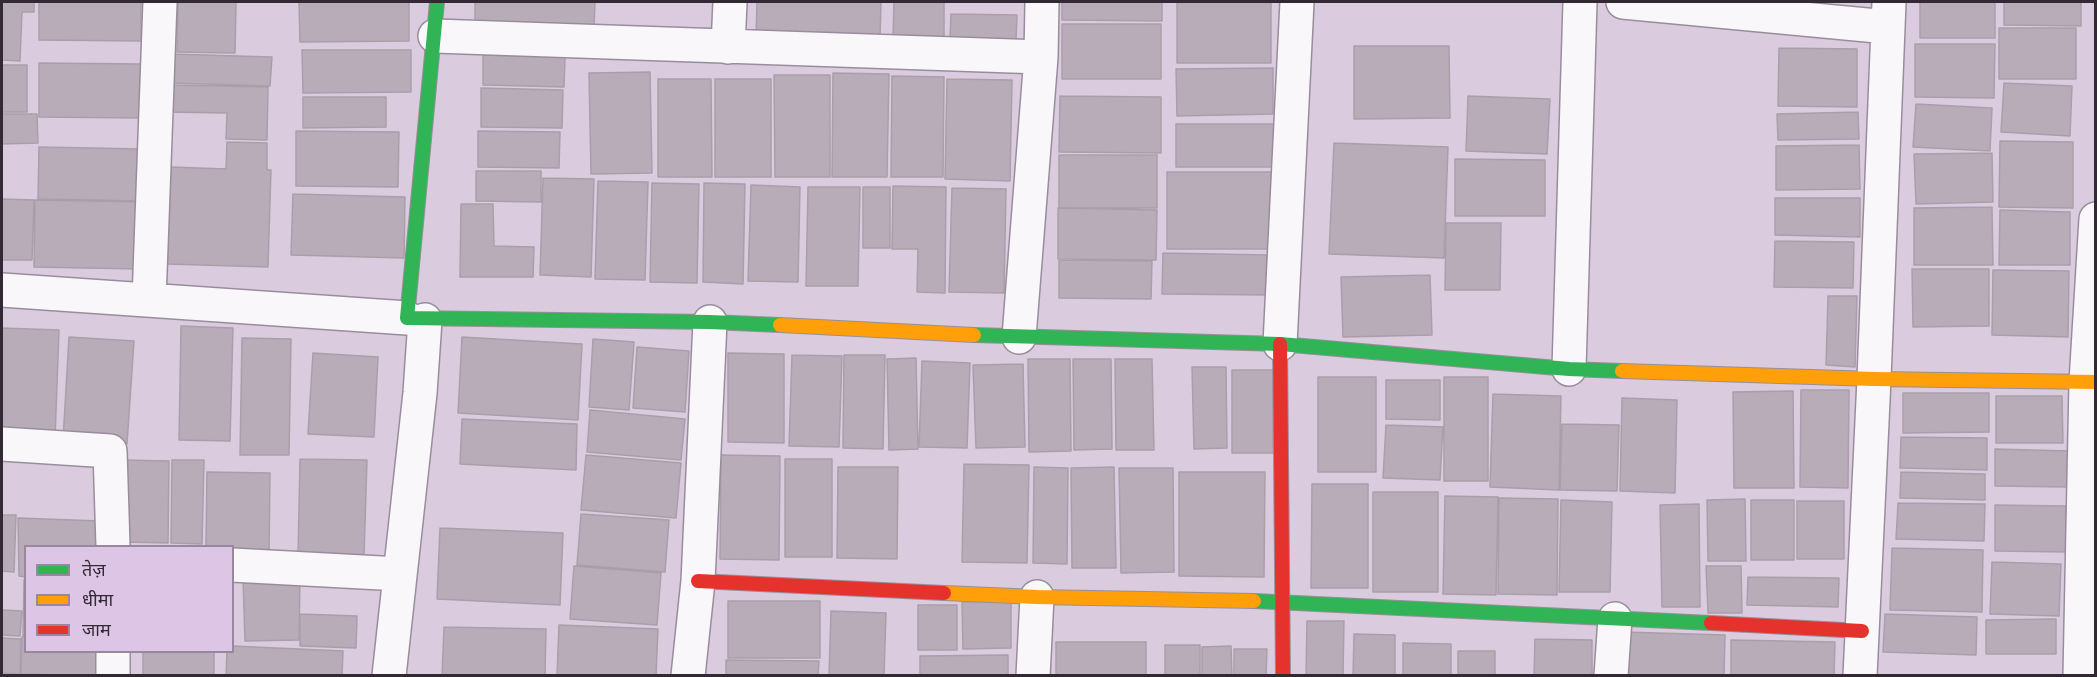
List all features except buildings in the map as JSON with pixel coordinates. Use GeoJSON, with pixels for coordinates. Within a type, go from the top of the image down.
{"type":"FeatureCollection","features":[{"type":"Feature","properties":{"kind":"street"},"geometry":{"type":"LineString","coordinates":[[149,300],[160,2]]}},
{"type":"Feature","properties":{"kind":"street"},"geometry":{"type":"LineString","coordinates":[[389,675],[420,393],[416,319],[437,2]]}},
{"type":"Feature","properties":{"kind":"street"},"geometry":{"type":"LineString","coordinates":[[728,47],[730,2]]}},
{"type":"Feature","properties":{"kind":"street"},"geometry":{"type":"LineString","coordinates":[[1018,337],[1041,57],[1042,2]]}},
{"type":"Feature","properties":{"kind":"street"},"geometry":{"type":"LineString","coordinates":[[1283,675],[1280,344],[1297,2]]}},
{"type":"Feature","properties":{"kind":"street"},"geometry":{"type":"LineString","coordinates":[[1569,369],[1580,2]]}},
{"type":"Feature","properties":{"kind":"street"},"geometry":{"type":"LineString","coordinates":[[1623,2],[1888,14],[1860,675]]}},
{"type":"Feature","properties":{"kind":"street"},"geometry":{"type":"LineString","coordinates":[[435,36],[1041,57]]}},
{"type":"Feature","properties":{"kind":"street"},"geometry":{"type":"LineString","coordinates":[[2080,675],[2089,607],[2091,382],[2096,219]]}},
{"type":"Feature","properties":{"kind":"street"},"geometry":{"type":"LineString","coordinates":[[2,291],[416,319],[710,322],[1018,337],[1280,344],[1569,369],[1874,379],[2091,382]]}},
{"type":"Feature","properties":{"kind":"street"},"geometry":{"type":"LineString","coordinates":[[688,675],[698,581],[710,322]]}},
{"type":"Feature","properties":{"kind":"street"},"geometry":{"type":"LineString","coordinates":[[2,444],[110,451],[113,545]]}},
{"type":"Feature","properties":{"kind":"street"},"geometry":{"type":"LineString","coordinates":[[234,565],[400,574]]}},
{"type":"Feature","properties":{"kind":"street"},"geometry":{"type":"LineString","coordinates":[[698,581],[1037,597],[1284,602],[1862,631]]}},
{"type":"Feature","properties":{"kind":"street"},"geometry":{"type":"LineString","coordinates":[[1034,675],[1037,597]]}},
{"type":"Feature","properties":{"kind":"street"},"geometry":{"type":"LineString","coordinates":[[1611,675],[1615,619]]}},
{"type":"Feature","properties":{"kind":"street"},"geometry":{"type":"LineString","coordinates":[[113,653],[113,675]]}},
{"type":"Feature","properties":{"kind":"traffic: fast"},"geometry":{"type":"LineString","coordinates":[[437,2],[407,318],[780,325]]}},
{"type":"Feature","properties":{"kind":"traffic: fast"},"geometry":{"type":"LineString","coordinates":[[974,335],[1280,344],[1569,369],[1622,371]]}},
{"type":"Feature","properties":{"kind":"traffic: fast"},"geometry":{"type":"LineString","coordinates":[[1254,601],[1711,623]]}},
{"type":"Feature","properties":{"kind":"traffic: slow"},"geometry":{"type":"LineString","coordinates":[[780,325],[974,335]]}},
{"type":"Feature","properties":{"kind":"traffic: slow"},"geometry":{"type":"LineString","coordinates":[[1622,371],[1874,379],[2096,382]]}},
{"type":"Feature","properties":{"kind":"traffic: slow"},"geometry":{"type":"LineString","coordinates":[[944,593],[1254,601]]}},
{"type":"Feature","properties":{"kind":"traffic: jam"},"geometry":{"type":"LineString","coordinates":[[1280,344],[1283,676]]}},
{"type":"Feature","properties":{"kind":"traffic: jam"},"geometry":{"type":"LineString","coordinates":[[698,581],[944,593]]}},
{"type":"Feature","properties":{"kind":"traffic: jam"},"geometry":{"type":"LineString","coordinates":[[1711,623],[1862,631]]}}]}
